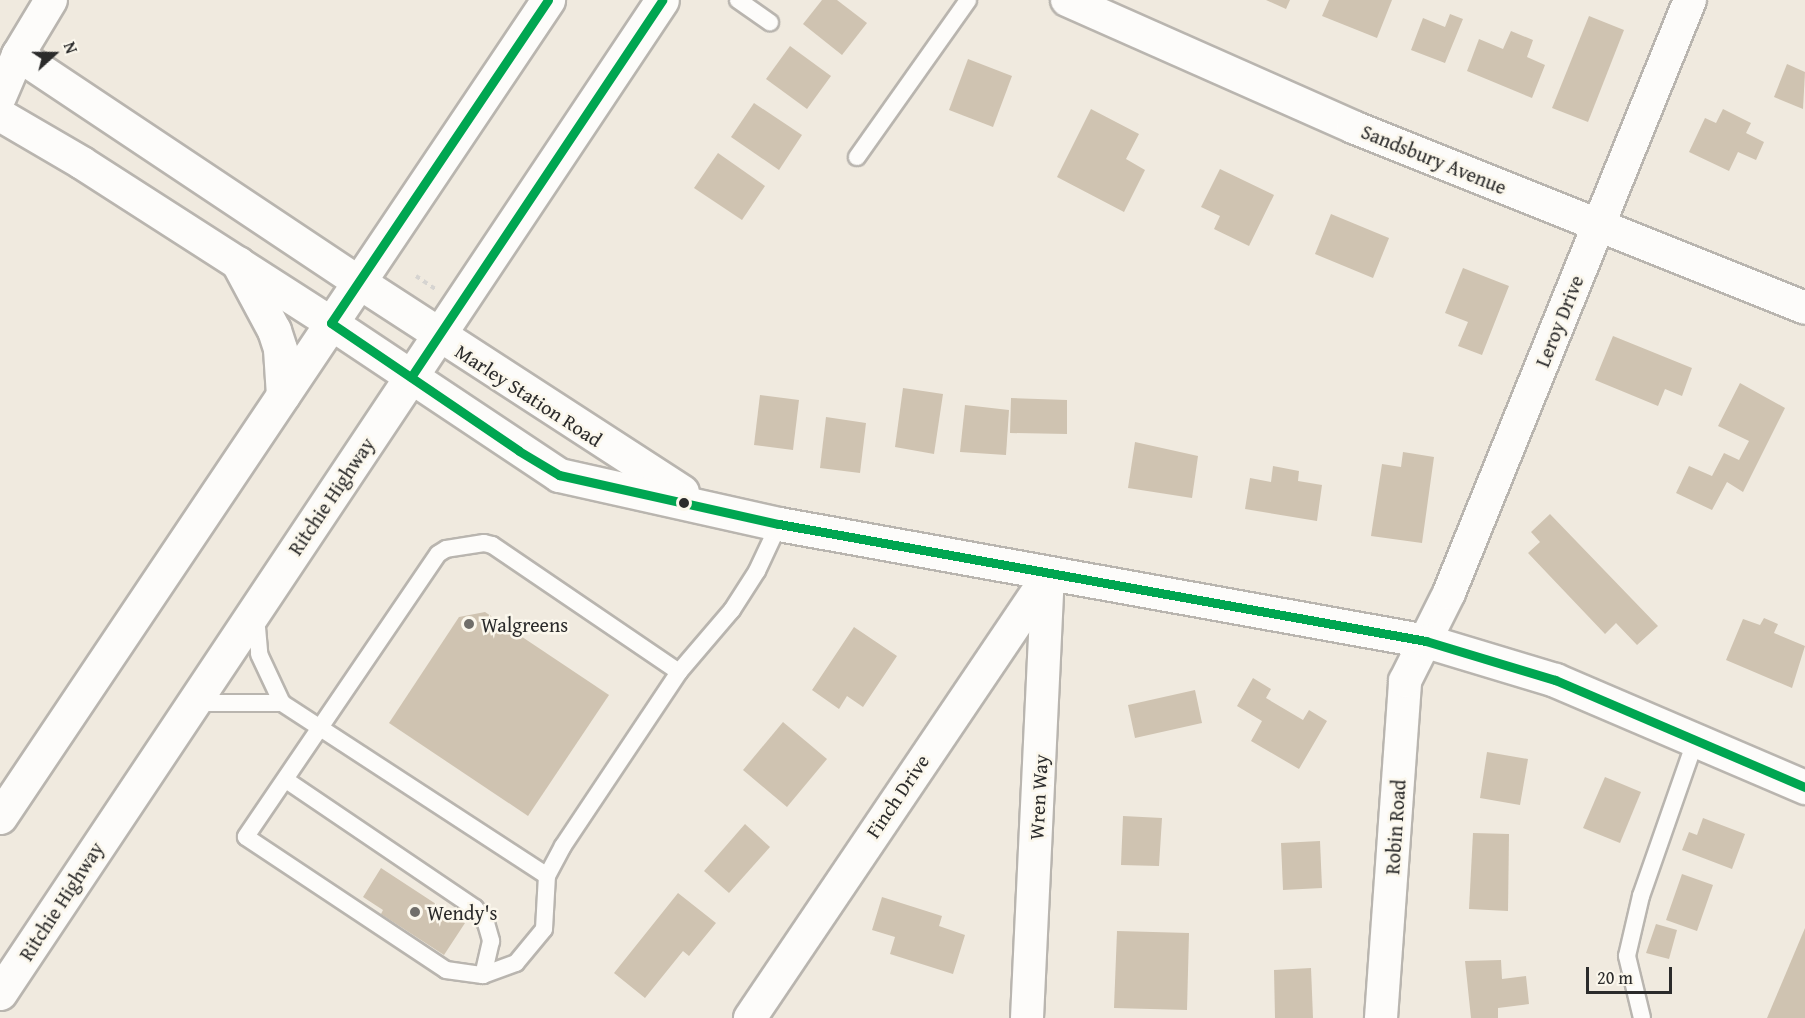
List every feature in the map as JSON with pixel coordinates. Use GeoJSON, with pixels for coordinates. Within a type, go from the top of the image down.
{"type":"FeatureCollection","features":[{"type":"Feature","properties":{"kind":"main road"},"geometry":{"type":"LineString","coordinates":[[0,817],[548,0]]}},
{"type":"Feature","properties":{"kind":"main road","name":"Ritchie Highway"},"geometry":{"type":"LineString","coordinates":[[0,993],[662,0]]}},
{"type":"Feature","properties":{"kind":"main road"},"geometry":{"type":"LineString","coordinates":[[238,263],[274,330],[280,349],[284,394]]}},
{"type":"Feature","properties":{"kind":"main road","name":"Marley Station Road"},"geometry":{"type":"LineString","coordinates":[[359,282],[702,504]]}},
{"type":"Feature","properties":{"kind":"main road","name":"Marley Station Road"},"geometry":{"type":"LineString","coordinates":[[331,323],[559,475],[702,504],[779,524],[1048,576],[1426,641],[1555,680],[1805,787]]}},
{"type":"Feature","properties":{"kind":"street"},"geometry":{"type":"LineString","coordinates":[[0,98],[18,55],[51,0]]}},
{"type":"Feature","properties":{"kind":"street","name":"Sandsbury Avenue"},"geometry":{"type":"LineString","coordinates":[[1067,0],[1353,127],[1805,308]]}},
{"type":"Feature","properties":{"kind":"street","name":"Leroy Drive"},"geometry":{"type":"LineString","coordinates":[[1426,641],[1690,0]]}},
{"type":"Feature","properties":{"kind":"street"},"geometry":{"type":"LineString","coordinates":[[18,55],[359,282]]}},
{"type":"Feature","properties":{"kind":"street"},"geometry":{"type":"LineString","coordinates":[[0,115],[82,163],[331,323]]}},
{"type":"Feature","properties":{"kind":"street","name":"Finch Drive"},"geometry":{"type":"LineString","coordinates":[[750,1018],[1048,576]]}},
{"type":"Feature","properties":{"kind":"street","name":"Wren Way"},"geometry":{"type":"LineString","coordinates":[[1027,1018],[1048,576]]}},
{"type":"Feature","properties":{"kind":"street","name":"Robin Road"},"geometry":{"type":"LineString","coordinates":[[1381,1018],[1405,681],[1426,641]]}},
{"type":"Feature","properties":{"kind":"lane"},"geometry":{"type":"LineString","coordinates":[[738,0],[770,22]]}},
{"type":"Feature","properties":{"kind":"lane"},"geometry":{"type":"LineString","coordinates":[[857,157],[968,0]]}},
{"type":"Feature","properties":{"kind":"lane"},"geometry":{"type":"LineString","coordinates":[[679,672],[484,543],[438,554],[322,729],[246,837],[446,970],[483,975],[516,963],[544,929],[547,876],[679,672],[732,610],[758,571],[779,524]]}},
{"type":"Feature","properties":{"kind":"lane"},"geometry":{"type":"LineString","coordinates":[[255,609],[259,654],[282,703],[547,876]]}},
{"type":"Feature","properties":{"kind":"lane"},"geometry":{"type":"LineString","coordinates":[[192,704],[282,703]]}},
{"type":"Feature","properties":{"kind":"lane"},"geometry":{"type":"LineString","coordinates":[[1642,1018],[1628,956],[1641,896],[1696,739]]}},
{"type":"Feature","properties":{"kind":"lane"},"geometry":{"type":"LineString","coordinates":[[286,780],[475,908],[486,923],[490,941],[483,975]]}},
{"type":"Feature","properties":{"kind":"path"},"geometry":{"type":"LineString","coordinates":[[416,276],[435,290]]}},
{"type":"Feature","properties":{"kind":"building"},"geometry":{"type":"Polygon","coordinates":[[[822,0],[837,0],[867,23],[842,55],[803,24],[822,0]]]}},
{"type":"Feature","properties":{"kind":"building"},"geometry":{"type":"Polygon","coordinates":[[[1266,0],[1290,0],[1286,9],[1266,0]]]}},
{"type":"Feature","properties":{"kind":"building"},"geometry":{"type":"Polygon","coordinates":[[[1329,0],[1392,0],[1377,38],[1322,16],[1329,0]]]}},
{"type":"Feature","properties":{"kind":"building"},"geometry":{"type":"Polygon","coordinates":[[[1450,14],[1463,19],[1445,63],[1411,50],[1423,18],[1445,27],[1450,14]]]}},
{"type":"Feature","properties":{"kind":"building"},"geometry":{"type":"Polygon","coordinates":[[[1589,16],[1624,30],[1588,122],[1552,108],[1589,16]]]}},
{"type":"Feature","properties":{"kind":"building"},"geometry":{"type":"Polygon","coordinates":[[[1511,31],[1533,40],[1527,57],[1545,65],[1532,98],[1467,71],[1479,39],[1503,49],[1511,31]]]}},
{"type":"Feature","properties":{"kind":"building"},"geometry":{"type":"Polygon","coordinates":[[[790,46],[831,76],[807,109],[766,79],[790,46]]]}},
{"type":"Feature","properties":{"kind":"building"},"geometry":{"type":"Polygon","coordinates":[[[968,59],[1012,76],[993,127],[949,110],[968,59]]]}},
{"type":"Feature","properties":{"kind":"building"},"geometry":{"type":"Polygon","coordinates":[[[1787,64],[1805,72],[1803,109],[1774,97],[1787,64]]]}},
{"type":"Feature","properties":{"kind":"building"},"geometry":{"type":"Polygon","coordinates":[[[754,103],[802,135],[779,170],[731,137],[754,103]]]}},
{"type":"Feature","properties":{"kind":"building"},"geometry":{"type":"Polygon","coordinates":[[[1091,109],[1139,134],[1126,159],[1145,170],[1124,212],[1057,177],[1091,109]]]}},
{"type":"Feature","properties":{"kind":"building"},"geometry":{"type":"Polygon","coordinates":[[[1723,109],[1751,123],[1746,133],[1764,142],[1756,160],[1738,152],[1729,171],[1689,152],[1705,118],[1716,123],[1723,109]]]}},
{"type":"Feature","properties":{"kind":"building"},"geometry":{"type":"Polygon","coordinates":[[[718,153],[765,186],[742,220],[694,188],[718,153]]]}},
{"type":"Feature","properties":{"kind":"building"},"geometry":{"type":"Polygon","coordinates":[[[1220,169],[1274,195],[1249,246],[1214,229],[1220,216],[1201,207],[1220,169]]]}},
{"type":"Feature","properties":{"kind":"building"},"geometry":{"type":"Polygon","coordinates":[[[1331,214],[1389,238],[1373,278],[1315,254],[1331,214]]]}},
{"type":"Feature","properties":{"kind":"building"},"geometry":{"type":"Polygon","coordinates":[[[1463,268],[1509,286],[1482,355],[1458,346],[1468,322],[1445,313],[1463,268]]]}},
{"type":"Feature","properties":{"kind":"building"},"geometry":{"type":"Polygon","coordinates":[[[1613,336],[1692,368],[1682,396],[1665,389],[1658,406],[1595,380],[1613,336]]]}},
{"type":"Feature","properties":{"kind":"building"},"geometry":{"type":"Polygon","coordinates":[[[1740,383],[1785,408],[1743,492],[1727,482],[1712,510],[1676,493],[1689,466],[1712,476],[1724,453],[1739,460],[1749,441],[1718,426],[1740,383]]]}},
{"type":"Feature","properties":{"kind":"building"},"geometry":{"type":"Polygon","coordinates":[[[903,388],[943,394],[934,454],[895,447],[903,388]]]}},
{"type":"Feature","properties":{"kind":"building"},"geometry":{"type":"Polygon","coordinates":[[[760,395],[799,400],[793,450],[754,445],[760,395]]]}},
{"type":"Feature","properties":{"kind":"building"},"geometry":{"type":"Polygon","coordinates":[[[1011,398],[1067,400],[1067,434],[1010,433],[1011,398]]]}},
{"type":"Feature","properties":{"kind":"building"},"geometry":{"type":"Polygon","coordinates":[[[965,405],[1009,410],[1006,455],[960,452],[965,405]]]}},
{"type":"Feature","properties":{"kind":"building"},"geometry":{"type":"Polygon","coordinates":[[[826,417],[866,423],[860,473],[820,468],[826,417]]]}},
{"type":"Feature","properties":{"kind":"building"},"geometry":{"type":"Polygon","coordinates":[[[1135,442],[1198,456],[1192,498],[1128,488],[1135,442]]]}},
{"type":"Feature","properties":{"kind":"building"},"geometry":{"type":"Polygon","coordinates":[[[1403,452],[1434,457],[1422,543],[1371,536],[1382,464],[1401,467],[1403,452]]]}},
{"type":"Feature","properties":{"kind":"building"},"geometry":{"type":"Polygon","coordinates":[[[1273,466],[1299,471],[1298,481],[1322,485],[1317,521],[1245,509],[1250,478],[1271,482],[1273,466]]]}},
{"type":"Feature","properties":{"kind":"building"},"geometry":{"type":"Polygon","coordinates":[[[1550,514],[1658,626],[1637,645],[1616,623],[1605,634],[1528,553],[1540,542],[1531,532],[1550,514]]]}},
{"type":"Feature","properties":{"kind":"building"},"geometry":{"type":"Polygon","coordinates":[[[485,612],[609,695],[528,816],[389,723],[459,617],[485,612]]]}},
{"type":"Feature","properties":{"kind":"building"},"geometry":{"type":"Polygon","coordinates":[[[1764,618],[1778,624],[1774,633],[1805,646],[1792,688],[1726,660],[1743,619],[1760,625],[1764,618]]]}},
{"type":"Feature","properties":{"kind":"building"},"geometry":{"type":"Polygon","coordinates":[[[854,627],[897,656],[863,707],[847,696],[839,709],[812,690],[854,627]]]}},
{"type":"Feature","properties":{"kind":"building"},"geometry":{"type":"Polygon","coordinates":[[[1253,678],[1271,689],[1266,698],[1303,720],[1309,710],[1327,721],[1299,769],[1251,741],[1262,721],[1237,706],[1253,678]]]}},
{"type":"Feature","properties":{"kind":"building"},"geometry":{"type":"Polygon","coordinates":[[[1195,690],[1202,723],[1135,738],[1128,705],[1195,690]]]}},
{"type":"Feature","properties":{"kind":"building"},"geometry":{"type":"Polygon","coordinates":[[[783,722],[827,759],[787,807],[743,770],[783,722]]]}},
{"type":"Feature","properties":{"kind":"building"},"geometry":{"type":"Polygon","coordinates":[[[1487,752],[1528,759],[1520,805],[1480,798],[1487,752]]]}},
{"type":"Feature","properties":{"kind":"building"},"geometry":{"type":"Polygon","coordinates":[[[1605,777],[1641,792],[1620,843],[1583,828],[1605,777]]]}},
{"type":"Feature","properties":{"kind":"building"},"geometry":{"type":"Polygon","coordinates":[[[1123,816],[1162,818],[1159,866],[1121,865],[1123,816]]]}},
{"type":"Feature","properties":{"kind":"building"},"geometry":{"type":"Polygon","coordinates":[[[1703,818],[1745,834],[1732,869],[1682,850],[1689,832],[1697,835],[1703,818]]]}},
{"type":"Feature","properties":{"kind":"building"},"geometry":{"type":"Polygon","coordinates":[[[745,824],[770,847],[729,893],[704,871],[745,824]]]}},
{"type":"Feature","properties":{"kind":"building"},"geometry":{"type":"Polygon","coordinates":[[[1473,833],[1509,834],[1508,911],[1469,909],[1473,833]]]}},
{"type":"Feature","properties":{"kind":"building"},"geometry":{"type":"Polygon","coordinates":[[[1320,841],[1322,888],[1283,890],[1281,843],[1320,841]]]}},
{"type":"Feature","properties":{"kind":"building","name":"Wendy's"},"geometry":{"type":"Polygon","coordinates":[[[381,868],[465,923],[444,955],[381,914],[383,910],[363,897],[381,868]]]}},
{"type":"Feature","properties":{"kind":"building"},"geometry":{"type":"Polygon","coordinates":[[[1682,874],[1713,885],[1697,931],[1666,920],[1682,874]]]}},
{"type":"Feature","properties":{"kind":"building"},"geometry":{"type":"Polygon","coordinates":[[[678,893],[716,923],[689,956],[683,951],[645,998],[614,973],[678,893]]]}},
{"type":"Feature","properties":{"kind":"building"},"geometry":{"type":"Polygon","coordinates":[[[882,897],[942,916],[939,926],[965,935],[953,974],[890,954],[895,937],[872,930],[882,897]]]}},
{"type":"Feature","properties":{"kind":"building"},"geometry":{"type":"Polygon","coordinates":[[[1656,924],[1677,930],[1669,959],[1646,953],[1656,924]]]}},
{"type":"Feature","properties":{"kind":"building"},"geometry":{"type":"Polygon","coordinates":[[[1805,928],[1805,1018],[1767,1018],[1805,928]]]}},
{"type":"Feature","properties":{"kind":"building"},"geometry":{"type":"Polygon","coordinates":[[[1117,931],[1189,933],[1187,1010],[1114,1008],[1117,931]]]}},
{"type":"Feature","properties":{"kind":"building"},"geometry":{"type":"Polygon","coordinates":[[[1501,960],[1502,979],[1526,976],[1529,1004],[1498,1008],[1498,1018],[1471,1018],[1465,961],[1501,960]]]}},
{"type":"Feature","properties":{"kind":"building"},"geometry":{"type":"Polygon","coordinates":[[[1311,968],[1313,1018],[1275,1018],[1274,970],[1311,968]]]}},
{"type":"Feature","properties":{"kind":"transit line"},"geometry":{"type":"LineString","coordinates":[[548,0],[331,323],[519,451],[559,475],[779,524],[1426,641],[1555,680],[1805,787]]}},
{"type":"Feature","properties":{"kind":"transit line"},"geometry":{"type":"LineString","coordinates":[[411,377],[662,0]]}},
{"type":"Feature","properties":{"kind":"place","name":"Walgreens"},"geometry":{"type":"Point","coordinates":[469,624]}},
{"type":"Feature","properties":{"kind":"place","name":"Wendy's"},"geometry":{"type":"Point","coordinates":[415,912]}}]}
